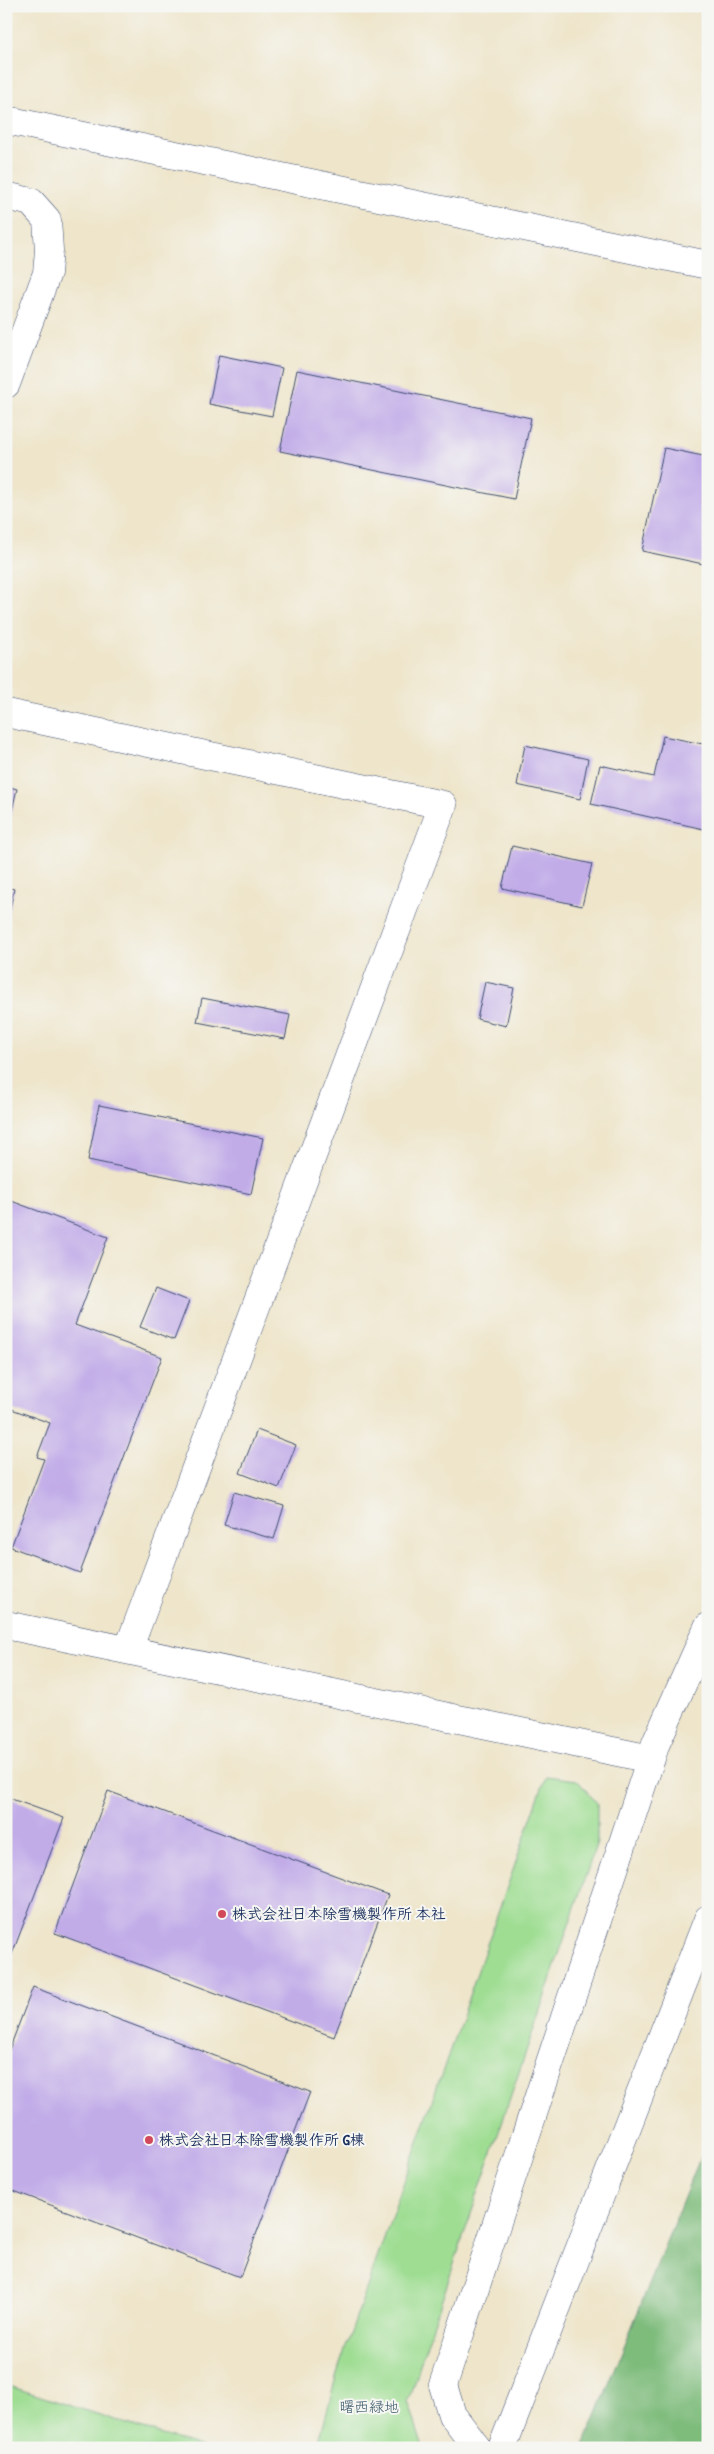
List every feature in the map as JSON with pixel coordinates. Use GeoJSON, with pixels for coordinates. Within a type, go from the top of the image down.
{"type":"FeatureCollection","features":[{"type":"Feature","properties":{"kind":"street"},"geometry":{"type":"LineString","coordinates":[[6,120],[708,265]]}},
{"type":"Feature","properties":{"kind":"street"},"geometry":{"type":"LineString","coordinates":[[6,196],[31,202],[46,220],[49,250],[47,273],[6,384]]}},
{"type":"Feature","properties":{"kind":"street"},"geometry":{"type":"LineString","coordinates":[[6,713],[443,805],[128,1650]]}},
{"type":"Feature","properties":{"kind":"street"},"geometry":{"type":"LineString","coordinates":[[6,1624],[651,1759]]}},
{"type":"Feature","properties":{"kind":"street"},"geometry":{"type":"LineString","coordinates":[[477,2448],[452,2415],[443,2385],[651,1759],[708,1627]]}},
{"type":"Feature","properties":{"kind":"street"},"geometry":{"type":"LineString","coordinates":[[502,2448],[708,1919]]}},
{"type":"Feature","properties":{"kind":"green space","name":"曙西緑地"},"geometry":{"type":"Polygon","coordinates":[[[546,1776],[577,1780],[597,1803],[597,1842],[408,2400],[423,2448],[317,2448],[339,2367],[546,1776]]]}},
{"type":"Feature","properties":{"kind":"green space"},"geometry":{"type":"Polygon","coordinates":[[[708,2138],[708,2448],[583,2448],[708,2138]]]}},
{"type":"Feature","properties":{"kind":"green space"},"geometry":{"type":"Polygon","coordinates":[[[6,2385],[203,2448],[6,2448],[6,2385]]]}},
{"type":"Feature","properties":{"kind":"building"},"geometry":{"type":"Polygon","coordinates":[[[219,355],[282,368],[272,416],[209,404],[219,355]]]}},
{"type":"Feature","properties":{"kind":"building"},"geometry":{"type":"Polygon","coordinates":[[[297,370],[531,418],[514,499],[280,451],[297,370]]]}},
{"type":"Feature","properties":{"kind":"building"},"geometry":{"type":"Polygon","coordinates":[[[664,448],[708,457],[708,565],[642,551],[664,448]]]}},
{"type":"Feature","properties":{"kind":"building"},"geometry":{"type":"Polygon","coordinates":[[[663,736],[708,745],[708,830],[591,804],[600,765],[654,777],[663,736]]]}},
{"type":"Feature","properties":{"kind":"building"},"geometry":{"type":"Polygon","coordinates":[[[525,745],[588,759],[580,799],[517,785],[525,745]]]}},
{"type":"Feature","properties":{"kind":"building"},"geometry":{"type":"Polygon","coordinates":[[[6,786],[17,789],[10,819],[6,818],[6,786]]]}},
{"type":"Feature","properties":{"kind":"building"},"geometry":{"type":"Polygon","coordinates":[[[512,846],[592,864],[582,906],[502,888],[512,846]]]}},
{"type":"Feature","properties":{"kind":"building"},"geometry":{"type":"Polygon","coordinates":[[[6,887],[14,889],[7,923],[6,923],[6,887]]]}},
{"type":"Feature","properties":{"kind":"building"},"geometry":{"type":"Polygon","coordinates":[[[485,982],[514,988],[506,1026],[477,1019],[485,982]]]}},
{"type":"Feature","properties":{"kind":"building"},"geometry":{"type":"Polygon","coordinates":[[[202,998],[290,1015],[285,1039],[197,1022],[202,998]]]}},
{"type":"Feature","properties":{"kind":"building"},"geometry":{"type":"Polygon","coordinates":[[[99,1105],[263,1138],[251,1194],[88,1160],[99,1105]]]}},
{"type":"Feature","properties":{"kind":"building"},"geometry":{"type":"Polygon","coordinates":[[[6,1199],[108,1237],[75,1325],[162,1357],[80,1573],[11,1547],[44,1459],[37,1457],[50,1423],[6,1407],[6,1199]]]}},
{"type":"Feature","properties":{"kind":"building"},"geometry":{"type":"Polygon","coordinates":[[[156,1288],[189,1301],[174,1340],[140,1327],[156,1288]]]}},
{"type":"Feature","properties":{"kind":"building"},"geometry":{"type":"Polygon","coordinates":[[[257,1430],[296,1445],[279,1488],[240,1473],[257,1430]]]}},
{"type":"Feature","properties":{"kind":"building"},"geometry":{"type":"Polygon","coordinates":[[[234,1492],[284,1506],[274,1539],[224,1525],[234,1492]]]}},
{"type":"Feature","properties":{"kind":"building","name":"株式会社日本除雪機製作所 本社"},"geometry":{"type":"Polygon","coordinates":[[[108,1791],[388,1895],[334,2037],[55,1933],[108,1791]]]}},
{"type":"Feature","properties":{"kind":"building"},"geometry":{"type":"Polygon","coordinates":[[[6,1797],[64,1818],[6,1970],[6,1797]]]}},
{"type":"Feature","properties":{"kind":"building","name":"株式会社日本除雪機製作所 G棟"},"geometry":{"type":"Polygon","coordinates":[[[33,1987],[310,2092],[240,2277],[6,2188],[6,2058],[33,1987]]]}},
{"type":"Feature","properties":{"kind":"place","name":"株式会社日本除雪機製作所 本社"},"geometry":{"type":"Point","coordinates":[222,1914]}},
{"type":"Feature","properties":{"kind":"place","name":"株式会社日本除雪機製作所 G棟"},"geometry":{"type":"Point","coordinates":[149,2140]}}]}
